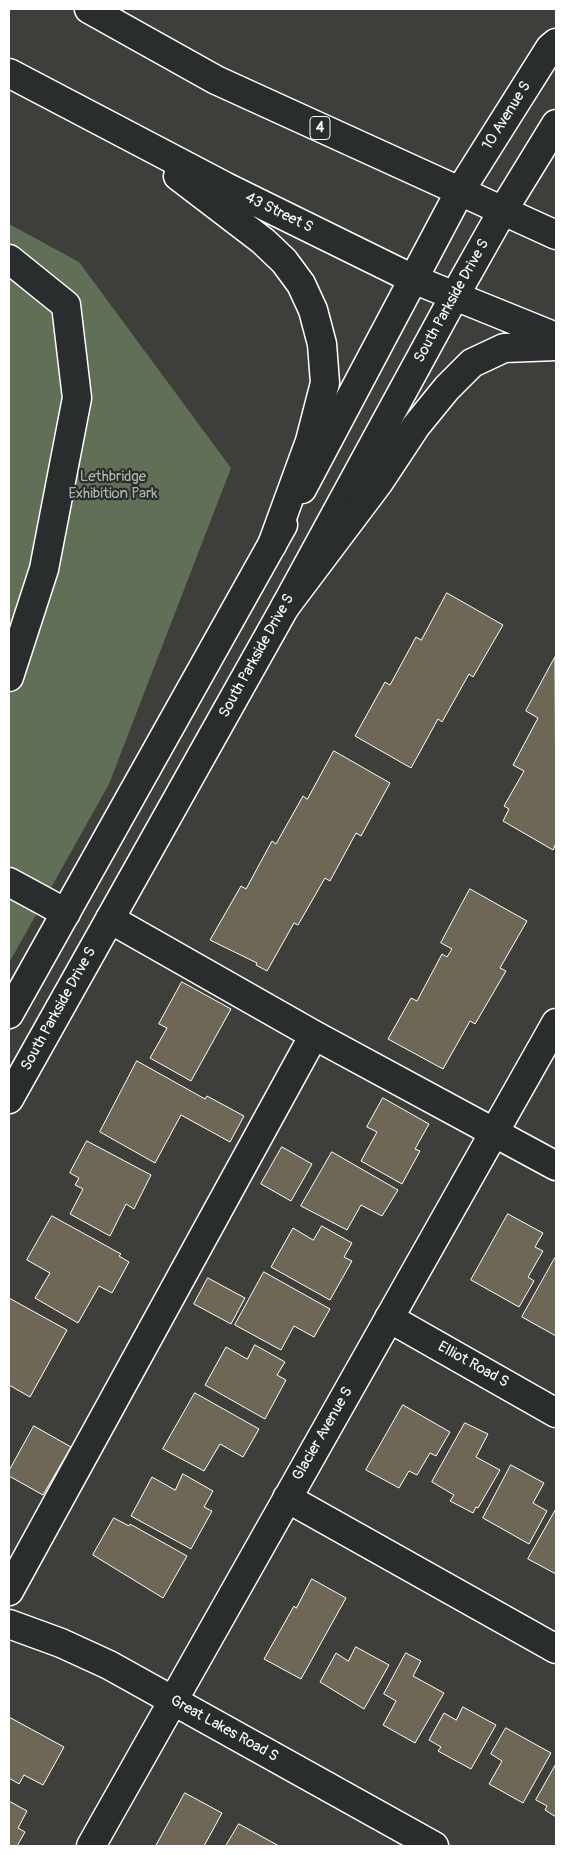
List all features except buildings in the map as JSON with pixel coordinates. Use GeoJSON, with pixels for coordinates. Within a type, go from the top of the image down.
{"type":"FeatureCollection","features":[{"type":"Feature","properties":{"kind":"main road","name":"4"},"geometry":{"type":"LineString","coordinates":[[89,9],[216,80],[556,235]]}},
{"type":"Feature","properties":{"kind":"main road","name":"10 Avenue S"},"geometry":{"type":"LineString","coordinates":[[460,191],[550,48],[556,43]]}},
{"type":"Feature","properties":{"kind":"main road","name":"43 Street S"},"geometry":{"type":"LineString","coordinates":[[9,74],[121,133],[413,279],[556,337]]}},
{"type":"Feature","properties":{"kind":"main road"},"geometry":{"type":"LineString","coordinates":[[502,212],[556,124]]}},
{"type":"Feature","properties":{"kind":"main road"},"geometry":{"type":"LineString","coordinates":[[121,133],[263,241],[284,261],[301,284],[313,310],[322,344],[325,383],[310,441],[272,544]]}},
{"type":"Feature","properties":{"kind":"main road"},"geometry":{"type":"LineString","coordinates":[[9,1014],[272,544],[460,191]]}},
{"type":"Feature","properties":{"kind":"main road","name":"South Parkside Drive S"},"geometry":{"type":"LineString","coordinates":[[9,1099],[285,607],[502,212]]}},
{"type":"Feature","properties":{"kind":"main road"},"geometry":{"type":"LineString","coordinates":[[9,259],[66,305],[77,398],[44,569],[9,677]]}},
{"type":"Feature","properties":{"kind":"main road"},"geometry":{"type":"LineString","coordinates":[[285,607],[379,482],[416,426],[447,388],[472,363],[504,348],[556,346]]}},
{"type":"Feature","properties":{"kind":"main road"},"geometry":{"type":"LineString","coordinates":[[9,882],[66,913]]}},
{"type":"Feature","properties":{"kind":"main road"},"geometry":{"type":"LineString","coordinates":[[110,919],[314,1035],[556,1166]]}},
{"type":"Feature","properties":{"kind":"main road","name":"Glacier Avenue S"},"geometry":{"type":"LineString","coordinates":[[91,1846],[556,1023]]}},
{"type":"Feature","properties":{"kind":"main road"},"geometry":{"type":"LineString","coordinates":[[9,1591],[314,1035]]}},
{"type":"Feature","properties":{"kind":"main road","name":"Elliot Road S"},"geometry":{"type":"LineString","coordinates":[[389,1318],[556,1413]]}},
{"type":"Feature","properties":{"kind":"main road"},"geometry":{"type":"LineString","coordinates":[[287,1498],[556,1649]]}},
{"type":"Feature","properties":{"kind":"main road","name":"Great Lakes Road S"},"geometry":{"type":"LineString","coordinates":[[9,1624],[62,1643],[102,1661],[434,1846]]}},
{"type":"Feature","properties":{"kind":"green space","name":"Lethbridge Exhibition Park"},"geometry":{"type":"Polygon","coordinates":[[[9,224],[79,262],[231,468],[109,784],[9,963],[9,224]]]}}]}
